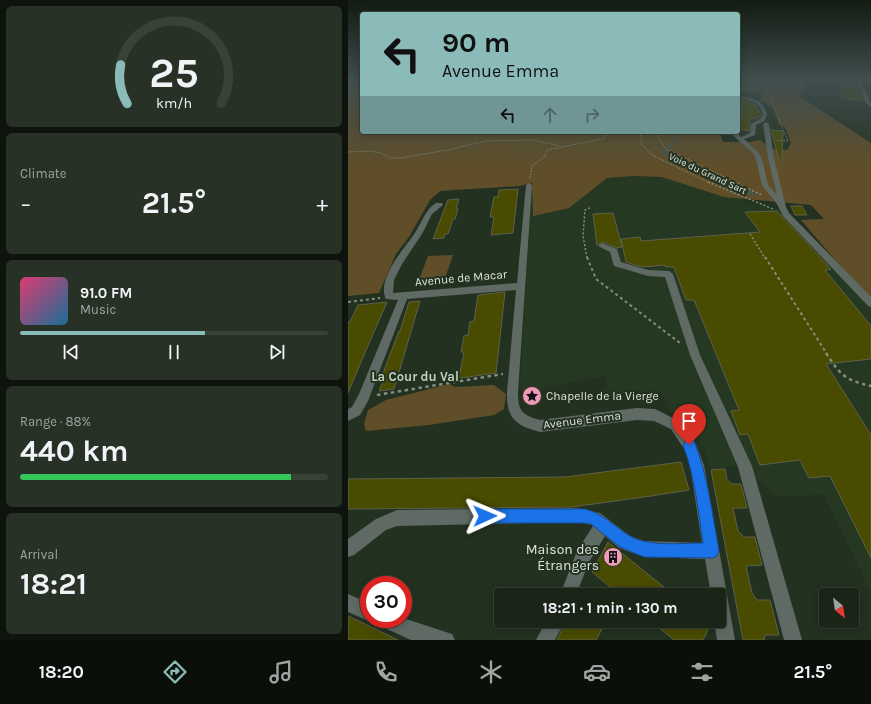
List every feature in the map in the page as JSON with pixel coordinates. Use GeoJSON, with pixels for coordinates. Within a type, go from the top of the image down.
{"type":"FeatureCollection","features":[{"type":"Feature","properties":{"kind":"street"},"geometry":{"type":"LineString","coordinates":[[739,139],[753,134],[754,124],[762,120],[765,115],[764,109]]}},
{"type":"Feature","properties":{"kind":"street"},"geometry":{"type":"LineString","coordinates":[[766,124],[767,137],[784,210]]}},
{"type":"Feature","properties":{"kind":"street"},"geometry":{"type":"LineString","coordinates":[[734,134],[755,152],[759,159],[765,185],[784,210],[871,303]]}},
{"type":"Feature","properties":{"kind":"street","name":"Avenue Emma"},"geometry":{"type":"LineString","coordinates":[[529,185],[512,399],[515,414],[526,423],[540,426],[637,414],[655,415],[675,425],[689,445],[696,465],[718,588]]}},
{"type":"Feature","properties":{"kind":"street"},"geometry":{"type":"LineString","coordinates":[[389,297],[388,287],[402,254],[418,235],[428,214],[439,205]]}},
{"type":"Feature","properties":{"kind":"street"},"geometry":{"type":"LineString","coordinates":[[602,246],[614,251],[617,264],[648,272],[669,274],[695,355],[745,466],[793,640]]}},
{"type":"Feature","properties":{"kind":"street","name":"Avenue de Macar"},"geometry":{"type":"LineString","coordinates":[[389,297],[521,286]]}},
{"type":"Feature","properties":{"kind":"street","name":"Avenue de Macar"},"geometry":{"type":"LineString","coordinates":[[348,415],[356,411],[364,397],[404,296]]}},
{"type":"Feature","properties":{"kind":"street"},"geometry":{"type":"LineString","coordinates":[[348,549],[381,524],[397,518],[576,515],[594,518],[625,542],[644,549],[712,550]]}},
{"type":"Feature","properties":{"kind":"street"},"geometry":{"type":"LineString","coordinates":[[571,588],[583,557],[603,524]]}},
{"type":"Feature","properties":{"kind":"street"},"geometry":{"type":"LineString","coordinates":[[348,603],[360,608]]}},
{"type":"Feature","properties":{"kind":"street"},"geometry":{"type":"LineString","coordinates":[[404,628],[446,640]]}},
{"type":"Feature","properties":{"kind":"street"},"geometry":{"type":"LineString","coordinates":[[545,640],[552,628]]}},
{"type":"Feature","properties":{"kind":"street","name":"Avenue Emma"},"geometry":{"type":"LineString","coordinates":[[724,628],[726,640]]}},
{"type":"Feature","properties":{"kind":"path"},"geometry":{"type":"LineString","coordinates":[[767,137],[788,141],[779,122],[776,109]]}},
{"type":"Feature","properties":{"kind":"path"},"geometry":{"type":"LineString","coordinates":[[529,185],[532,166],[545,156],[547,150],[560,146],[602,139],[608,134]]}},
{"type":"Feature","properties":{"kind":"path","name":"Voie du Grand Sart"},"geometry":{"type":"LineString","coordinates":[[640,134],[642,145],[652,155],[754,202],[773,209],[784,210]]}},
{"type":"Feature","properties":{"kind":"path"},"geometry":{"type":"LineString","coordinates":[[655,134],[659,141],[668,150],[765,197]]}},
{"type":"Feature","properties":{"kind":"path"},"geometry":{"type":"LineString","coordinates":[[348,152],[376,152],[390,158],[400,158],[448,150],[485,141],[541,141],[551,142],[560,146]]}},
{"type":"Feature","properties":{"kind":"path"},"geometry":{"type":"LineString","coordinates":[[590,208],[585,210],[583,221],[586,249],[591,269],[596,279],[695,355]]}},
{"type":"Feature","properties":{"kind":"path"},"geometry":{"type":"LineString","coordinates":[[750,234],[837,370],[851,381],[871,386]]}},
{"type":"Feature","properties":{"kind":"path"},"geometry":{"type":"LineString","coordinates":[[348,302],[389,297]]}},
{"type":"Feature","properties":{"kind":"path"},"geometry":{"type":"LineString","coordinates":[[374,395],[496,375]]}},
{"type":"Feature","properties":{"kind":"shaded area"},"geometry":{"type":"Polygon","coordinates":[[[348,109],[360,109],[360,134],[720,134],[723,142],[750,142],[760,140],[772,149],[787,150],[791,143],[785,127],[779,124],[773,109],[819,109],[871,143],[871,302],[801,220],[824,219],[811,205],[724,197],[662,177],[633,176],[607,178],[569,208],[533,216],[532,183],[519,186],[440,191],[430,200],[409,237],[396,254],[379,293],[348,296],[348,109]]]}},
{"type":"Feature","properties":{"kind":"shaded area"},"geometry":{"type":"Polygon","coordinates":[[[686,175],[750,203],[778,208],[871,309],[871,593],[824,495],[777,496],[739,465],[711,470],[704,450],[692,426],[671,413],[661,391],[627,392],[605,396],[603,389],[607,387],[604,376],[537,389],[525,396],[520,384],[531,192],[607,178],[633,176],[672,178],[686,175]]]}},
{"type":"Feature","properties":{"kind":"shaded area"},"geometry":{"type":"Polygon","coordinates":[[[453,255],[443,284],[417,285],[428,256],[453,255]]]}},
{"type":"Feature","properties":{"kind":"shaded area"},"geometry":{"type":"Polygon","coordinates":[[[449,384],[455,387],[494,385],[506,394],[504,409],[494,415],[429,425],[366,431],[364,424],[368,410],[386,400],[449,384]]]}},
{"type":"Feature","properties":{"kind":"building"},"geometry":{"type":"Polygon","coordinates":[[[742,109],[758,109],[761,115],[757,119],[750,118],[749,131],[740,129],[742,109]]]}},
{"type":"Feature","properties":{"kind":"building"},"geometry":{"type":"Polygon","coordinates":[[[771,130],[783,131],[782,160],[779,160],[771,130]]]}},
{"type":"Feature","properties":{"kind":"building"},"geometry":{"type":"Polygon","coordinates":[[[518,189],[513,233],[491,235],[494,217],[490,217],[494,197],[498,197],[499,190],[518,189]]]}},
{"type":"Feature","properties":{"kind":"building"},"geometry":{"type":"Polygon","coordinates":[[[459,199],[455,219],[453,219],[448,234],[445,234],[444,238],[433,239],[448,200],[459,199]]]}},
{"type":"Feature","properties":{"kind":"building"},"geometry":{"type":"Polygon","coordinates":[[[791,206],[802,206],[807,215],[795,215],[791,206]]]}},
{"type":"Feature","properties":{"kind":"building"},"geometry":{"type":"Polygon","coordinates":[[[777,211],[831,269],[825,270],[871,326],[871,359],[826,364],[871,435],[871,558],[830,476],[809,478],[800,460],[760,465],[748,434],[740,435],[731,411],[739,410],[694,300],[686,300],[674,267],[666,267],[665,265],[642,267],[626,262],[621,239],[640,237],[641,241],[760,232],[745,212],[777,211]]]}},
{"type":"Feature","properties":{"kind":"building"},"geometry":{"type":"Polygon","coordinates":[[[613,213],[622,247],[617,248],[603,242],[597,245],[593,214],[613,213]]]}},
{"type":"Feature","properties":{"kind":"building"},"geometry":{"type":"Polygon","coordinates":[[[505,292],[496,373],[461,378],[459,377],[464,352],[461,352],[464,336],[468,335],[470,322],[474,321],[478,295],[505,292]]]}},
{"type":"Feature","properties":{"kind":"building"},"geometry":{"type":"Polygon","coordinates":[[[420,301],[394,389],[379,391],[385,376],[382,377],[385,368],[400,331],[409,302],[420,301]]]}},
{"type":"Feature","properties":{"kind":"building"},"geometry":{"type":"Polygon","coordinates":[[[387,302],[348,393],[348,322],[350,322],[358,305],[387,302]]]}},
{"type":"Feature","properties":{"kind":"building"},"geometry":{"type":"Polygon","coordinates":[[[681,462],[689,490],[651,496],[572,507],[348,509],[348,479],[565,477],[681,462]]]}},
{"type":"Feature","properties":{"kind":"building"},"geometry":{"type":"Polygon","coordinates":[[[725,469],[727,480],[732,484],[741,484],[747,508],[733,508],[738,531],[744,537],[755,537],[762,565],[746,566],[752,593],[757,600],[770,600],[779,635],[765,635],[764,640],[743,640],[711,470],[725,469]]]}},
{"type":"Feature","properties":{"kind":"building","name":"Maison des Étrangers"},"geometry":{"type":"Polygon","coordinates":[[[608,542],[665,588],[611,588],[592,572],[608,542]]]}},
{"type":"Feature","properties":{"kind":"building"},"geometry":{"type":"Polygon","coordinates":[[[348,616],[360,622],[360,628],[373,628],[398,640],[348,640],[348,616]]]}},
{"type":"Feature","properties":{"kind":"building"},"geometry":{"type":"Polygon","coordinates":[[[563,628],[602,628],[596,640],[557,640],[563,628]]]}},
{"type":"Feature","properties":{"kind":"building"},"geometry":{"type":"Polygon","coordinates":[[[659,628],[706,628],[708,630],[703,640],[674,640],[659,628]]]}},
{"type":"Feature","properties":{"kind":"waterway"},"geometry":{"type":"LineString","coordinates":[[680,134],[670,147],[662,150],[662,152],[729,183]]}},
{"type":"Feature","properties":{"kind":"waterway"},"geometry":{"type":"LineString","coordinates":[[727,182],[753,194]]}},
{"type":"Feature","properties":{"kind":"place","name":"Chapelle de la Vierge"},"geometry":{"type":"Point","coordinates":[532,396]}},
{"type":"Feature","properties":{"kind":"place","name":"Maison des Étrangers"},"geometry":{"type":"Point","coordinates":[613,557]}},
{"type":"Feature","properties":{"kind":"district","name":"La Cour du Val"},"geometry":{"type":"Point","coordinates":[415,376]}},
{"type":"Feature","properties":{"kind":"route"},"geometry":{"type":"LineString","coordinates":[[485,516],[585,516],[594,518],[625,542],[644,549],[712,550],[700,481],[689,445]]}}]}
